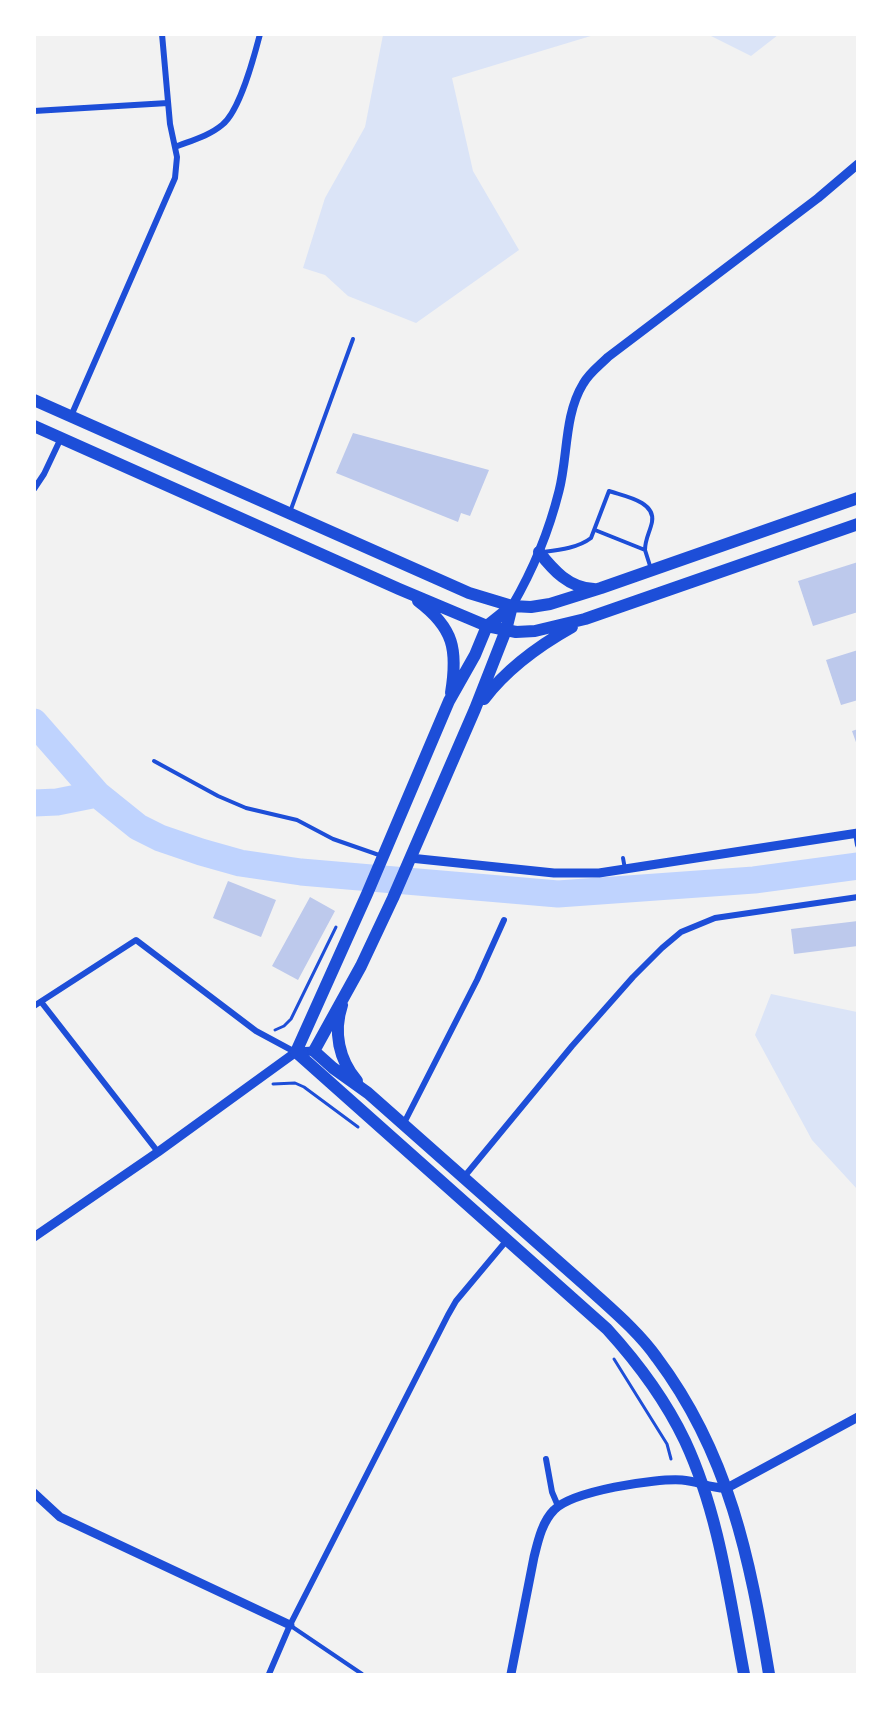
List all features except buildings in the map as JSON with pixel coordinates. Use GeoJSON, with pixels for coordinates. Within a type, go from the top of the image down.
{"type":"FeatureCollection","features":[{"type":"Feature","properties":{"kind":"main road"},"geometry":{"type":"LineString","coordinates":[[34,400],[469,593],[512,606],[531,607],[550,604],[858,498]]}},
{"type":"Feature","properties":{"kind":"main road"},"geometry":{"type":"LineString","coordinates":[[34,426],[399,589],[487,626],[516,632],[542,630],[585,619],[858,524]]}},
{"type":"Feature","properties":{"kind":"main road"},"geometry":{"type":"LineString","coordinates":[[539,552],[569,582],[587,588],[601,588]]}},
{"type":"Feature","properties":{"kind":"main road"},"geometry":{"type":"LineString","coordinates":[[399,589],[436,616],[449,634],[454,662],[449,701]]}},
{"type":"Feature","properties":{"kind":"main road"},"geometry":{"type":"LineString","coordinates":[[512,606],[487,626],[475,655],[449,701],[367,894],[296,1052],[607,1329],[630,1354],[667,1407],[684,1439],[702,1484],[720,1545],[744,1674]]}},
{"type":"Feature","properties":{"kind":"main road"},"geometry":{"type":"LineString","coordinates":[[368,1093],[314,1051],[346,994],[393,898],[475,709],[506,630],[512,606]]}},
{"type":"Feature","properties":{"kind":"main road"},"geometry":{"type":"LineString","coordinates":[[475,709],[494,686],[511,671],[547,642],[585,619]]}},
{"type":"Feature","properties":{"kind":"main road"},"geometry":{"type":"LineString","coordinates":[[346,994],[338,1025],[340,1051],[352,1076],[403,1125],[621,1318],[656,1356],[680,1391],[702,1430],[727,1488],[743,1539],[770,1674]]}},
{"type":"Feature","properties":{"kind":"street"},"geometry":{"type":"LineString","coordinates":[[71,416],[171,191],[177,166],[168,103],[162,34]]}},
{"type":"Feature","properties":{"kind":"street"},"geometry":{"type":"LineString","coordinates":[[175,147],[212,132],[224,124],[245,83],[260,34]]}},
{"type":"Feature","properties":{"kind":"street"},"geometry":{"type":"LineString","coordinates":[[34,111],[168,103]]}},
{"type":"Feature","properties":{"kind":"street"},"geometry":{"type":"LineString","coordinates":[[512,606],[539,552],[560,487],[574,404],[592,371],[818,198],[858,164]]}},
{"type":"Feature","properties":{"kind":"street"},"geometry":{"type":"LineString","coordinates":[[34,489],[61,438]]}},
{"type":"Feature","properties":{"kind":"street"},"geometry":{"type":"LineString","coordinates":[[409,861],[554,873],[598,873],[857,833],[858,845]]}},
{"type":"Feature","properties":{"kind":"street"},"geometry":{"type":"LineString","coordinates":[[463,1178],[579,1038],[655,955],[681,932],[714,918],[858,897]]}},
{"type":"Feature","properties":{"kind":"street"},"geometry":{"type":"LineString","coordinates":[[403,1125],[477,980],[504,920]]}},
{"type":"Feature","properties":{"kind":"street"},"geometry":{"type":"LineString","coordinates":[[34,1006],[42,1003],[136,940],[256,1031],[296,1052],[314,1051]]}},
{"type":"Feature","properties":{"kind":"street"},"geometry":{"type":"LineString","coordinates":[[42,1003],[158,1152]]}},
{"type":"Feature","properties":{"kind":"street"},"geometry":{"type":"LineString","coordinates":[[34,1237],[158,1152],[296,1052]]}},
{"type":"Feature","properties":{"kind":"street"},"geometry":{"type":"LineString","coordinates":[[269,1674],[290,1625],[448,1315],[456,1301],[507,1240]]}},
{"type":"Feature","properties":{"kind":"street"},"geometry":{"type":"LineString","coordinates":[[511,1674],[536,1547],[550,1515],[558,1506],[616,1487],[679,1480],[718,1489],[727,1488],[858,1417]]}},
{"type":"Feature","properties":{"kind":"street"},"geometry":{"type":"LineString","coordinates":[[546,1459],[552,1492],[558,1506]]}},
{"type":"Feature","properties":{"kind":"street"},"geometry":{"type":"LineString","coordinates":[[34,1493],[60,1517],[290,1625]]}},
{"type":"Feature","properties":{"kind":"lane"},"geometry":{"type":"LineString","coordinates":[[290,513],[353,339]]}},
{"type":"Feature","properties":{"kind":"lane"},"geometry":{"type":"LineString","coordinates":[[539,552],[561,549],[591,538],[609,491],[644,503],[651,511],[653,518],[645,550],[651,570]]}},
{"type":"Feature","properties":{"kind":"lane"},"geometry":{"type":"LineString","coordinates":[[595,530],[645,550]]}},
{"type":"Feature","properties":{"kind":"lane"},"geometry":{"type":"LineString","coordinates":[[154,761],[218,796],[246,808],[297,820],[333,839],[382,859]]}},
{"type":"Feature","properties":{"kind":"lane"},"geometry":{"type":"LineString","coordinates":[[623,858],[625,869]]}},
{"type":"Feature","properties":{"kind":"lane"},"geometry":{"type":"LineString","coordinates":[[290,1625],[362,1674]]}},
{"type":"Feature","properties":{"kind":"path"},"geometry":{"type":"LineString","coordinates":[[274,1031],[284,1026],[291,1018],[333,930]]}},
{"type":"Feature","properties":{"kind":"path"},"geometry":{"type":"LineString","coordinates":[[266,1087],[274,1083],[296,1083],[363,1131]]}},
{"type":"Feature","properties":{"kind":"path"},"geometry":{"type":"LineString","coordinates":[[612,1356],[667,1444],[671,1459]]}},
{"type":"Feature","properties":{"kind":"shaded area"},"geometry":{"type":"Polygon","coordinates":[[[383,35],[594,35],[452,78],[473,171],[519,250],[416,323],[348,296],[325,275],[303,268],[325,198],[365,127],[383,35]]]}},
{"type":"Feature","properties":{"kind":"shaded area"},"geometry":{"type":"Polygon","coordinates":[[[709,35],[778,35],[751,56],[709,35]]]}},
{"type":"Feature","properties":{"kind":"shaded area"},"geometry":{"type":"Polygon","coordinates":[[[771,994],[857,1012],[857,1189],[812,1140],[755,1035],[771,994]]]}},
{"type":"Feature","properties":{"kind":"waterway"},"geometry":{"type":"LineString","coordinates":[[34,722],[97,794],[138,827],[160,838],[240,863],[301,872],[558,894],[754,880],[858,866]]}},
{"type":"Feature","properties":{"kind":"waterway"},"geometry":{"type":"LineString","coordinates":[[34,803],[57,802],[97,794]]}}]}
